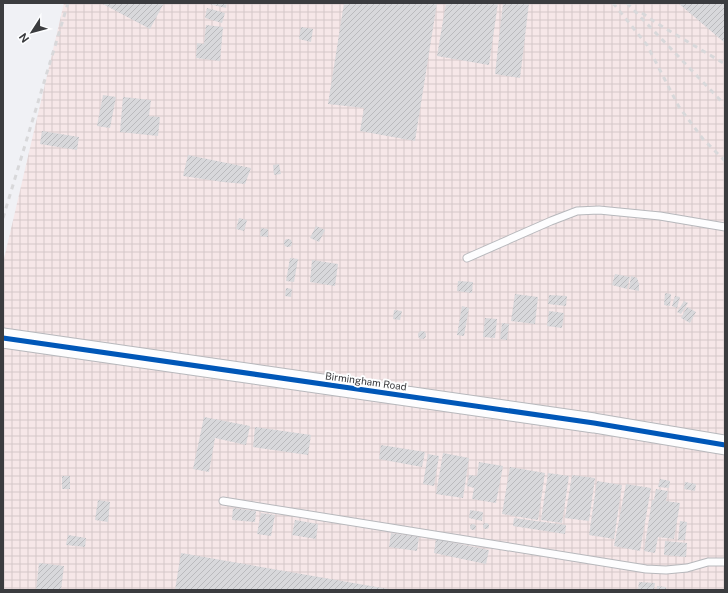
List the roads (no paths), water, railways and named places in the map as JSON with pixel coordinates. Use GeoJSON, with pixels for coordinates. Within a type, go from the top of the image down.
{"type":"FeatureCollection","features":[{"type":"Feature","properties":{"kind":"street","name":"Birmingham Road"},"geometry":{"type":"LineString","coordinates":[[3,338],[586,422],[725,445]]}},
{"type":"Feature","properties":{"kind":"lane"},"geometry":{"type":"LineString","coordinates":[[467,258],[577,211],[599,210],[660,216],[725,227]]}},
{"type":"Feature","properties":{"kind":"lane"},"geometry":{"type":"LineString","coordinates":[[223,501],[646,568],[666,570],[686,568],[708,562],[725,562]]}},
{"type":"Feature","properties":{"kind":"railway"},"geometry":{"type":"LineString","coordinates":[[3,218],[68,3]]}},
{"type":"Feature","properties":{"kind":"railway"},"geometry":{"type":"LineString","coordinates":[[613,3],[647,45],[679,107],[703,139],[725,161]]}},
{"type":"Feature","properties":{"kind":"railway"},"geometry":{"type":"LineString","coordinates":[[627,3],[725,105]]}},
{"type":"Feature","properties":{"kind":"railway"},"geometry":{"type":"LineString","coordinates":[[642,13],[725,64]]}}]}
